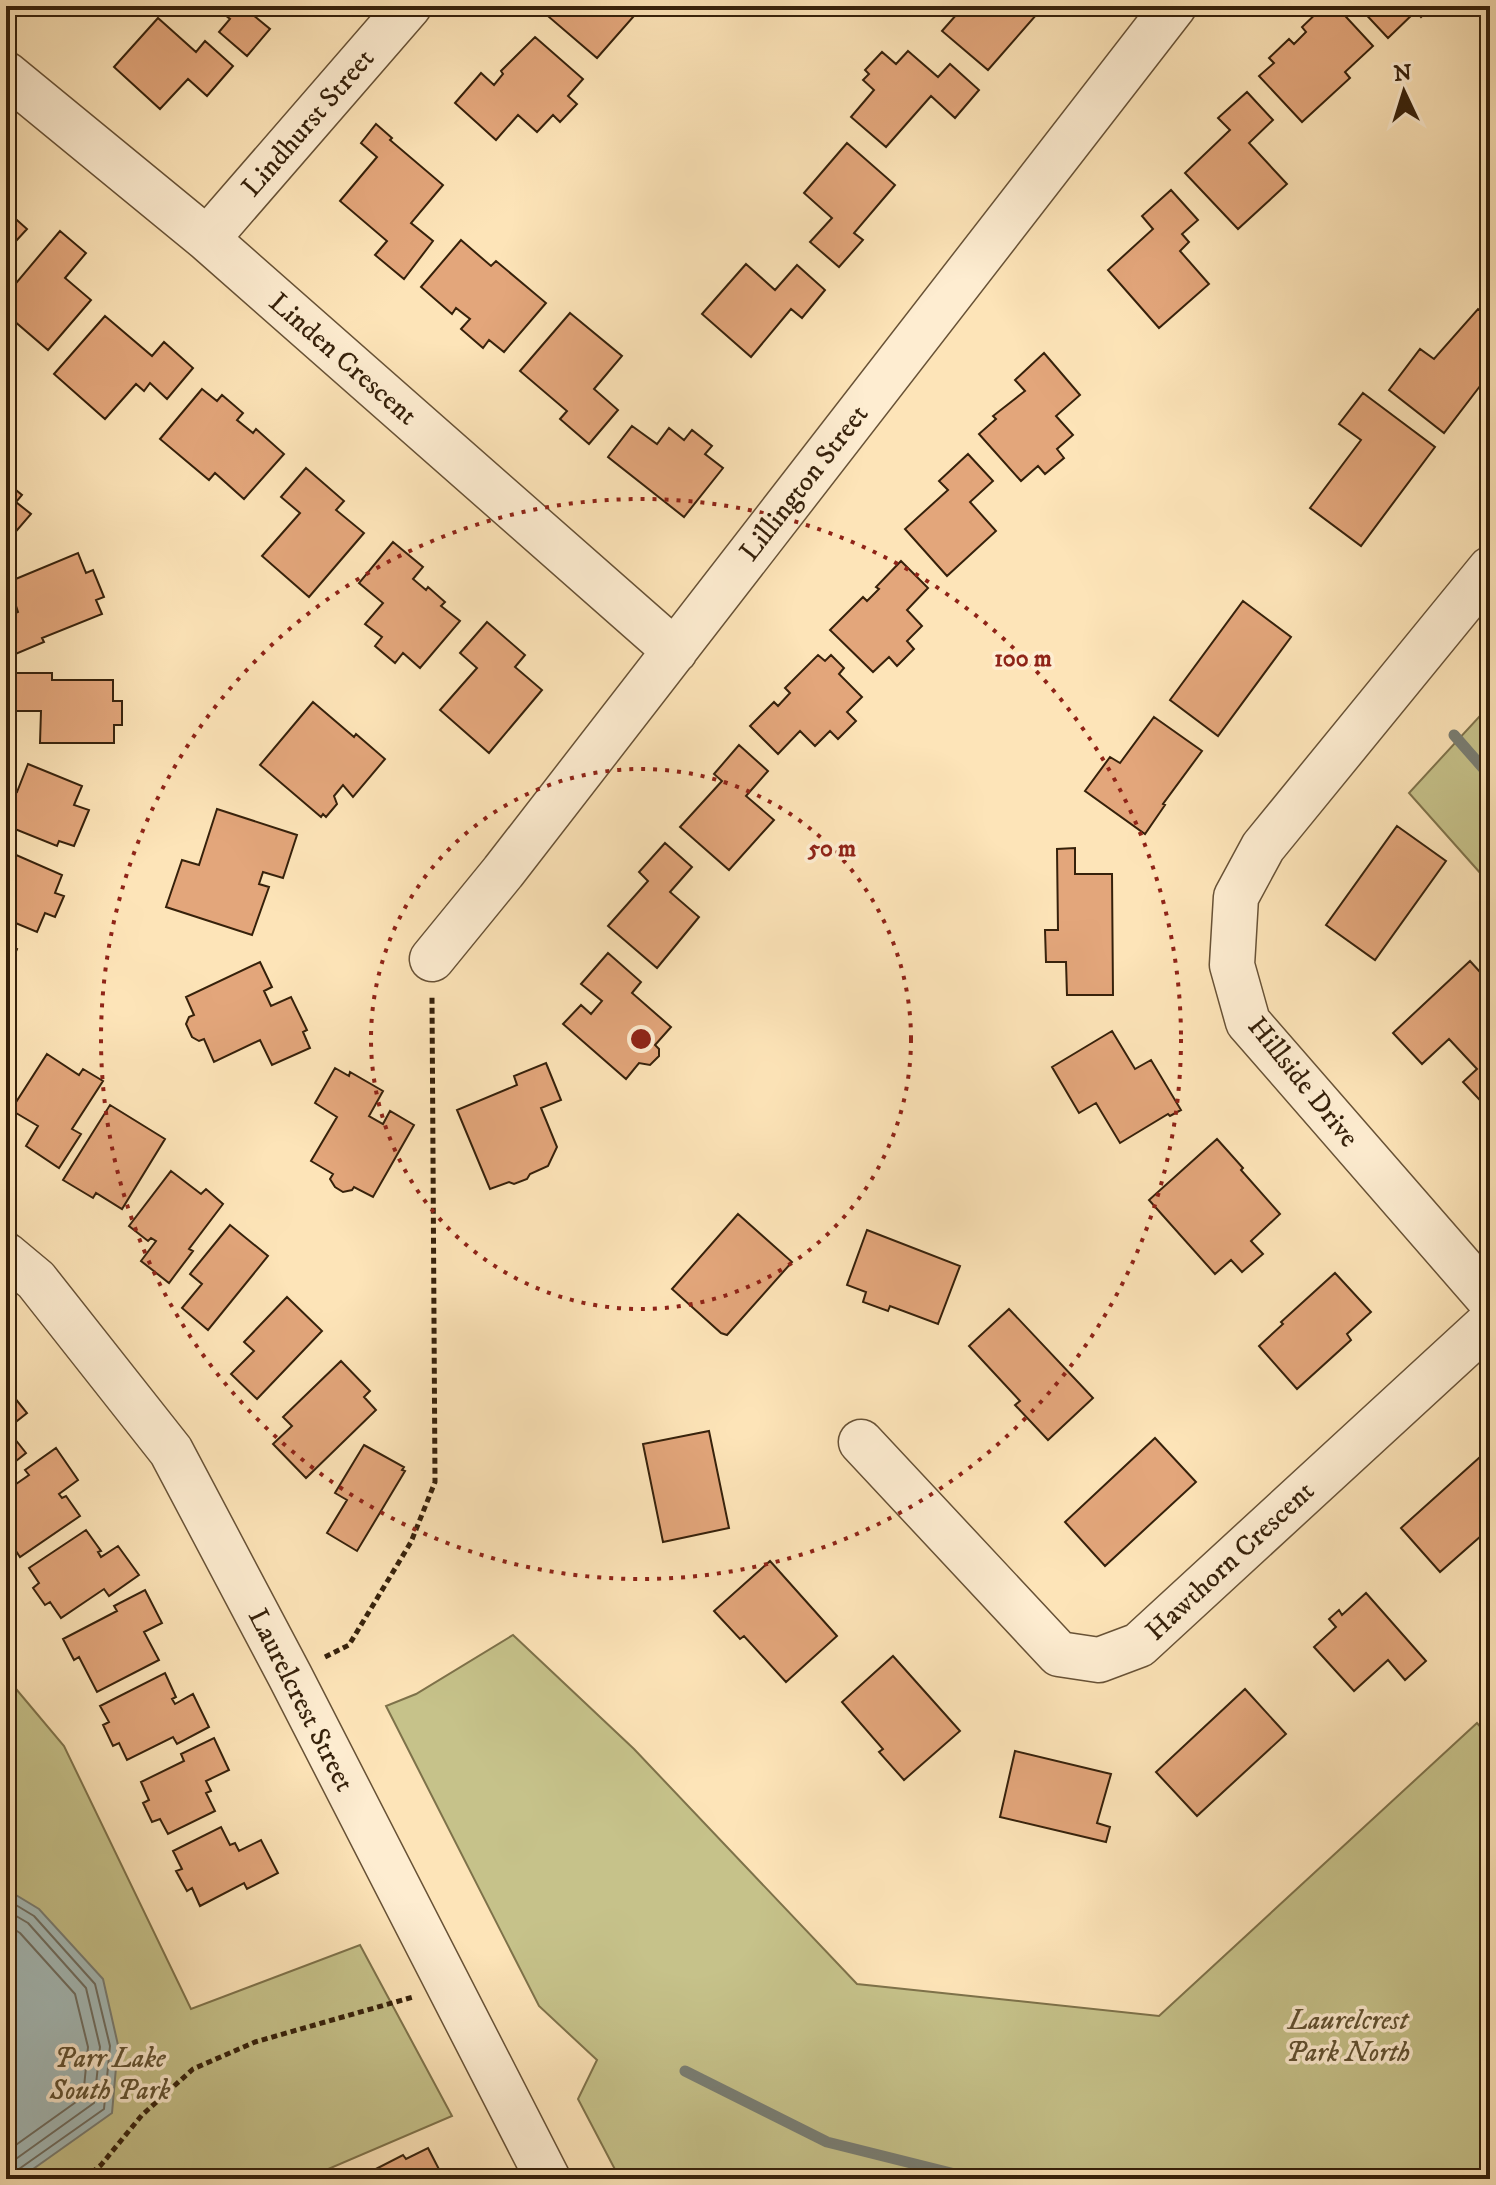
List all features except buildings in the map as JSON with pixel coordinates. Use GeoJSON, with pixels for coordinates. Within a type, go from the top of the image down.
{"type":"FeatureCollection","features":[{"type":"Feature","properties":{"kind":"street","name":"Lindhurst Street"},"geometry":{"type":"LineString","coordinates":[[207,239],[409,6]]}},
{"type":"Feature","properties":{"kind":"street","name":"Lillington Street"},"geometry":{"type":"LineString","coordinates":[[432,959],[503,872],[1174,6]]}},
{"type":"Feature","properties":{"kind":"street","name":"Linden Crescent"},"geometry":{"type":"LineString","coordinates":[[6,74],[207,239],[675,651]]}},
{"type":"Feature","properties":{"kind":"street","name":"Hillside Drive"},"geometry":{"type":"LineString","coordinates":[[1490,569],[1263,847],[1236,897],[1232,965],[1248,1022],[1490,1300]]}},
{"type":"Feature","properties":{"kind":"street","name":"Laurelcrest Street"},"geometry":{"type":"LineString","coordinates":[[6,1255],[36,1280],[171,1451],[548,2179]]}},
{"type":"Feature","properties":{"kind":"street","name":"Hawthorn Crescent"},"geometry":{"type":"LineString","coordinates":[[861,1442],[1059,1654],[1099,1660],[1139,1645],[1490,1322]]}},
{"type":"Feature","properties":{"kind":"path"},"geometry":{"type":"LineString","coordinates":[[290,1676],[349,1645],[411,1542],[435,1482],[432,959]]}},
{"type":"Feature","properties":{"kind":"path"},"geometry":{"type":"LineString","coordinates":[[84,2179],[101,2165],[142,2115],[193,2069],[255,2042],[449,1987]]}},
{"type":"Feature","properties":{"kind":"green space"},"geometry":{"type":"Polygon","coordinates":[[[1490,705],[1490,884],[1409,793],[1490,705]]]}},
{"type":"Feature","properties":{"kind":"green space","name":"Laurelcrest Park North"},"geometry":{"type":"Polygon","coordinates":[[[513,1635],[634,1749],[857,1984],[1159,2016],[1477,1723],[1490,1738],[1490,2179],[620,2179],[578,2099],[597,2060],[539,2006],[386,1706],[416,1694],[513,1635]]]}},
{"type":"Feature","properties":{"kind":"green space","name":"Parr Lake South Park"},"geometry":{"type":"Polygon","coordinates":[[[6,1677],[64,1746],[191,2009],[360,1945],[452,2116],[305,2179],[6,2179],[6,1677]]]}},
{"type":"Feature","properties":{"kind":"water"},"geometry":{"type":"Polygon","coordinates":[[[6,1889],[39,1909],[103,1979],[118,2045],[112,2113],[19,2179],[6,2178],[6,1889]]]}},
{"type":"Feature","properties":{"kind":"waterway"},"geometry":{"type":"LineString","coordinates":[[1454,735],[1490,776]]}},
{"type":"Feature","properties":{"kind":"waterway"},"geometry":{"type":"LineString","coordinates":[[685,2071],[827,2142],[975,2179]]}}]}
